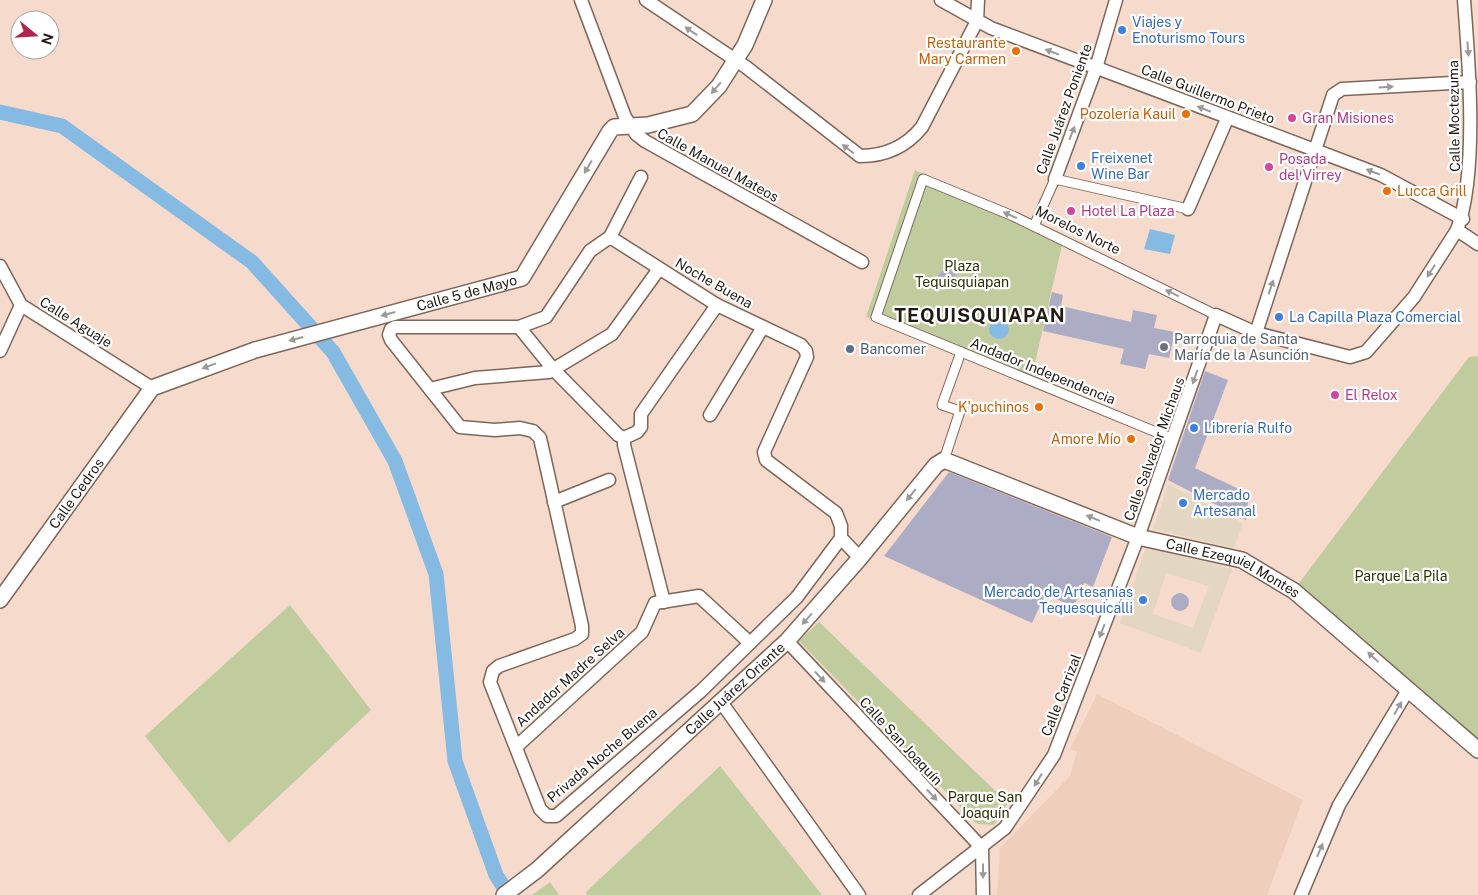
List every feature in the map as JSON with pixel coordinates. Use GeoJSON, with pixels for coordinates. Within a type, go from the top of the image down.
{"type":"FeatureCollection","features":[{"type":"Feature","properties":{"kind":"street","name":"Calle Manuel Mateos"},"geometry":{"type":"LineString","coordinates":[[581,0],[631,126],[645,141],[862,262]]}},
{"type":"Feature","properties":{"kind":"street"},"geometry":{"type":"LineString","coordinates":[[646,0],[735,60],[852,152],[860,156],[870,156],[894,150],[914,137],[922,127],[977,21],[978,0]]}},
{"type":"Feature","properties":{"kind":"street","name":"Calle 5 de Mayo"},"geometry":{"type":"LineString","coordinates":[[152,388],[255,350],[522,278],[610,131],[614,127],[648,125],[692,114],[719,86],[745,45],[764,0]]}},
{"type":"Feature","properties":{"kind":"street","name":"Calle Guillermo Prieto"},"geometry":{"type":"LineString","coordinates":[[942,0],[977,21],[1227,119],[1381,175],[1460,224],[1478,244]]}},
{"type":"Feature","properties":{"kind":"street","name":"Calle Juárez Poniente"},"geometry":{"type":"LineString","coordinates":[[1034,226],[1055,179],[1096,68],[1116,0]]}},
{"type":"Feature","properties":{"kind":"street","name":"Calle Moctezuma"},"geometry":{"type":"LineString","coordinates":[[1460,224],[1476,166],[1464,0]]}},
{"type":"Feature","properties":{"kind":"street"},"geometry":{"type":"LineString","coordinates":[[1256,333],[1314,150],[1333,96],[1337,91],[1470,82]]}},
{"type":"Feature","properties":{"kind":"street"},"geometry":{"type":"LineString","coordinates":[[1055,179],[1188,209],[1227,119]]}},
{"type":"Feature","properties":{"kind":"street"},"geometry":{"type":"LineString","coordinates":[[624,438],[618,435],[553,369],[519,327],[546,317],[590,251],[610,237],[641,177]]}},
{"type":"Feature","properties":{"kind":"street","name":"Morelos Norte"},"geometry":{"type":"LineString","coordinates":[[876,317],[923,179],[1034,226],[1216,315]]}},
{"type":"Feature","properties":{"kind":"street"},"geometry":{"type":"LineString","coordinates":[[1216,315],[1256,333],[1350,357],[1359,356],[1366,352],[1414,297],[1460,224]]}},
{"type":"Feature","properties":{"kind":"street","name":"Noche Buena"},"geometry":{"type":"LineString","coordinates":[[610,237],[717,305],[801,345],[806,351],[807,357],[764,452],[766,460],[836,513],[841,526],[841,538]]}},
{"type":"Feature","properties":{"kind":"street","name":"Calle Aguaje"},"geometry":{"type":"LineString","coordinates":[[0,266],[21,304],[152,388]]}},
{"type":"Feature","properties":{"kind":"street"},"geometry":{"type":"LineString","coordinates":[[430,389],[475,378],[549,372],[612,334],[659,269]]}},
{"type":"Feature","properties":{"kind":"street"},"geometry":{"type":"LineString","coordinates":[[0,352],[21,304]]}},
{"type":"Feature","properties":{"kind":"street"},"geometry":{"type":"LineString","coordinates":[[624,438],[637,432],[641,427],[641,414],[717,305]]}},
{"type":"Feature","properties":{"kind":"street","name":"Calle Salvador Michaus"},"geometry":{"type":"LineString","coordinates":[[1138,536],[1216,315]]}},
{"type":"Feature","properties":{"kind":"street","name":"Andador Independencia"},"geometry":{"type":"LineString","coordinates":[[876,317],[1173,439]]}},
{"type":"Feature","properties":{"kind":"street","name":"Privada Noche Buena"},"geometry":{"type":"LineString","coordinates":[[519,327],[395,327],[389,335],[460,427],[533,431],[540,438],[582,626],[582,634],[575,639],[499,666],[493,672],[490,682],[540,810],[546,816],[556,816],[701,691],[797,597],[841,538]]}},
{"type":"Feature","properties":{"kind":"street"},"geometry":{"type":"LineString","coordinates":[[710,415],[763,327]]}},
{"type":"Feature","properties":{"kind":"street"},"geometry":{"type":"LineString","coordinates":[[944,460],[960,411],[942,404],[961,352]]}},
{"type":"Feature","properties":{"kind":"street","name":"Calle Cedros"},"geometry":{"type":"LineString","coordinates":[[0,600],[152,388]]}},
{"type":"Feature","properties":{"kind":"street"},"geometry":{"type":"LineString","coordinates":[[624,438],[624,445],[660,602],[699,596],[750,643]]}},
{"type":"Feature","properties":{"kind":"street","name":"Calle Ezequiel Montes"},"geometry":{"type":"LineString","coordinates":[[944,460],[1138,536],[1242,560],[1294,590],[1408,690],[1476,744]]}},
{"type":"Feature","properties":{"kind":"street","name":"Calle Juárez Oriente"},"geometry":{"type":"LineString","coordinates":[[504,895],[537,870],[787,641],[860,558],[936,465],[944,460]]}},
{"type":"Feature","properties":{"kind":"street"},"geometry":{"type":"LineString","coordinates":[[554,502],[609,480]]}},
{"type":"Feature","properties":{"kind":"street","name":"Calle Carrizal"},"geometry":{"type":"LineString","coordinates":[[919,895],[982,848],[1005,828],[1054,755],[1138,536]]}},
{"type":"Feature","properties":{"kind":"street"},"geometry":{"type":"LineString","coordinates":[[841,538],[860,558]]}},
{"type":"Feature","properties":{"kind":"street","name":"Andador Madre Selva"},"geometry":{"type":"LineString","coordinates":[[516,747],[642,632],[660,602]]}},
{"type":"Feature","properties":{"kind":"street","name":"Calle San Joaquín"},"geometry":{"type":"LineString","coordinates":[[787,641],[982,848]]}},
{"type":"Feature","properties":{"kind":"street"},"geometry":{"type":"LineString","coordinates":[[1301,895],[1338,805],[1408,690]]}},
{"type":"Feature","properties":{"kind":"street"},"geometry":{"type":"LineString","coordinates":[[721,702],[859,895]]}},
{"type":"Feature","properties":{"kind":"street"},"geometry":{"type":"LineString","coordinates":[[982,848],[983,895]]}},
{"type":"Feature","properties":{"kind":"shaded area","name":"Mercado Artesanal"},"geometry":{"type":"Polygon","coordinates":[[[1168,484],[1243,523],[1234,548],[1153,529],[1168,484]]]}},
{"type":"Feature","properties":{"kind":"shaded area","name":"Mercado de Artesanías Tequesquicalli"},"geometry":{"type":"Polygon","coordinates":[[[1146,547],[1232,569],[1201,653],[1120,623],[1146,547]],[[1166,573],[1153,614],[1193,628],[1209,586],[1166,573]]]}},
{"type":"Feature","properties":{"kind":"shaded area"},"geometry":{"type":"Polygon","coordinates":[[[1097,694],[1303,800],[1267,895],[997,895],[1000,848],[1070,776],[1077,752],[1070,749],[1097,694]]]}},
{"type":"Feature","properties":{"kind":"green space","name":"Plaza Tequisquiapan"},"geometry":{"type":"Polygon","coordinates":[[[915,170],[1063,241],[1032,376],[866,317],[915,170]]]}},
{"type":"Feature","properties":{"kind":"green space","name":"Parque La Pila"},"geometry":{"type":"Polygon","coordinates":[[[1478,356],[1478,745],[1297,586],[1469,357],[1478,356]]]}},
{"type":"Feature","properties":{"kind":"green space"},"geometry":{"type":"Polygon","coordinates":[[[290,605],[371,710],[229,843],[145,736],[290,605]]]}},
{"type":"Feature","properties":{"kind":"green space","name":"Parque San Joaquín"},"geometry":{"type":"Polygon","coordinates":[[[819,622],[1008,803],[994,825],[977,824],[799,641],[819,622]]]}},
{"type":"Feature","properties":{"kind":"green space"},"geometry":{"type":"Polygon","coordinates":[[[720,766],[822,895],[587,895],[586,892],[720,766]]]}},
{"type":"Feature","properties":{"kind":"green space"},"geometry":{"type":"Polygon","coordinates":[[[550,882],[559,895],[532,895],[550,882]]]}},
{"type":"Feature","properties":{"kind":"water"},"geometry":{"type":"Polygon","coordinates":[[[1150,229],[1175,235],[1170,254],[1144,249],[1150,229]]]}},
{"type":"Feature","properties":{"kind":"water"},"geometry":{"type":"Polygon","coordinates":[[[999,319],[1006,322],[1009,329],[1006,336],[999,339],[992,336],[989,329],[992,322],[999,319]]]}},
{"type":"Feature","properties":{"kind":"building"},"geometry":{"type":"Polygon","coordinates":[[[947,270],[954,273],[957,280],[954,287],[947,290],[940,287],[937,280],[940,273],[947,270]]]}},
{"type":"Feature","properties":{"kind":"building"},"geometry":{"type":"Polygon","coordinates":[[[1052,292],[1063,295],[1061,306],[1131,322],[1133,310],[1157,315],[1154,328],[1175,332],[1169,358],[1149,354],[1145,369],[1120,364],[1124,349],[1043,331],[1052,292]]]}},
{"type":"Feature","properties":{"kind":"building"},"geometry":{"type":"Polygon","coordinates":[[[1205,371],[1228,380],[1195,468],[1249,494],[1246,520],[1168,480],[1205,371]]]}},
{"type":"Feature","properties":{"kind":"building"},"geometry":{"type":"Polygon","coordinates":[[[949,472],[1112,537],[1093,587],[1084,583],[1074,606],[1045,595],[1032,623],[884,556],[949,472]]]}},
{"type":"Feature","properties":{"kind":"building"},"geometry":{"type":"Polygon","coordinates":[[[1180,593],[1186,596],[1189,602],[1186,608],[1180,611],[1174,608],[1171,602],[1174,596],[1180,593]]]}},
{"type":"Feature","properties":{"kind":"waterway"},"geometry":{"type":"LineString","coordinates":[[0,112],[62,126],[252,262],[333,352],[395,461],[436,574],[455,761],[496,875],[509,895]]}},
{"type":"Feature","properties":{"kind":"place","name":"Viajes y Enoturismo Tours"},"geometry":{"type":"Point","coordinates":[1122,30]}},
{"type":"Feature","properties":{"kind":"place","name":"Restaurante Mary Carmen"},"geometry":{"type":"Point","coordinates":[1016,51]}},
{"type":"Feature","properties":{"kind":"place","name":"Pozolería Kauil"},"geometry":{"type":"Point","coordinates":[1186,114]}},
{"type":"Feature","properties":{"kind":"place","name":"Gran Misiones"},"geometry":{"type":"Point","coordinates":[1292,118]}},
{"type":"Feature","properties":{"kind":"place","name":"Freixenet Wine Bar"},"geometry":{"type":"Point","coordinates":[1081,166]}},
{"type":"Feature","properties":{"kind":"place","name":"Posada del Virrey"},"geometry":{"type":"Point","coordinates":[1269,167]}},
{"type":"Feature","properties":{"kind":"place","name":"Lucca Grill"},"geometry":{"type":"Point","coordinates":[1387,191]}},
{"type":"Feature","properties":{"kind":"place","name":"Hotel La Plaza"},"geometry":{"type":"Point","coordinates":[1071,211]}},
{"type":"Feature","properties":{"kind":"place","name":"La Capilla Plaza Comercial"},"geometry":{"type":"Point","coordinates":[1279,317]}},
{"type":"Feature","properties":{"kind":"place","name":"Parroquia de Santa María de la Asunción"},"geometry":{"type":"Point","coordinates":[1164,347]}},
{"type":"Feature","properties":{"kind":"place","name":"Bancomer"},"geometry":{"type":"Point","coordinates":[850,349]}},
{"type":"Feature","properties":{"kind":"place","name":"El Relox"},"geometry":{"type":"Point","coordinates":[1335,395]}},
{"type":"Feature","properties":{"kind":"place","name":"K'puchinos"},"geometry":{"type":"Point","coordinates":[1039,407]}},
{"type":"Feature","properties":{"kind":"place","name":"Librería Rulfo"},"geometry":{"type":"Point","coordinates":[1194,428]}},
{"type":"Feature","properties":{"kind":"place","name":"Amore Mío"},"geometry":{"type":"Point","coordinates":[1131,439]}},
{"type":"Feature","properties":{"kind":"place","name":"Mercado Artesanal"},"geometry":{"type":"Point","coordinates":[1183,503]}},
{"type":"Feature","properties":{"kind":"place","name":"Mercado de Artesanías Tequesquicalli"},"geometry":{"type":"Point","coordinates":[1143,600]}},
{"type":"Feature","properties":{"kind":"district","name":"TEQUISQUIAPAN"},"geometry":{"type":"Point","coordinates":[980,315]}}]}
